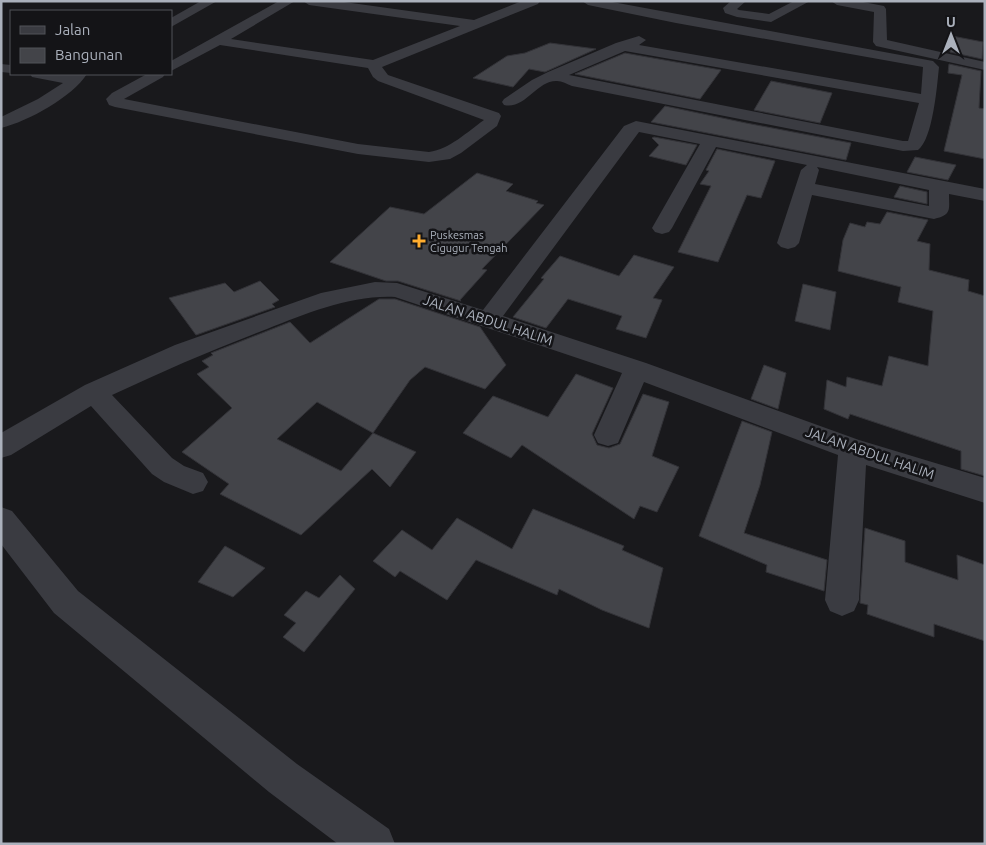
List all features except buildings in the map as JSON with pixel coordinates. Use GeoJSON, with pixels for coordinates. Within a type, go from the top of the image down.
{"type":"FeatureCollection","features":[{"type":"Feature","properties":{"kind":"street"},"geometry":{"type":"LineString","coordinates":[[172,66],[289,1]]}},
{"type":"Feature","properties":{"kind":"street"},"geometry":{"type":"LineString","coordinates":[[310,1],[475,24]]}},
{"type":"Feature","properties":{"kind":"street"},"geometry":{"type":"LineString","coordinates":[[219,41],[374,65],[534,1]]}},
{"type":"Feature","properties":{"kind":"street"},"geometry":{"type":"LineString","coordinates":[[553,76],[644,96],[903,146],[912,146],[916,143],[928,100],[932,67],[928,64],[676,19],[588,1]]}},
{"type":"Feature","properties":{"kind":"street"},"geometry":{"type":"LineString","coordinates":[[740,1],[729,8],[729,10],[771,18],[804,1]]}},
{"type":"Feature","properties":{"kind":"street"},"geometry":{"type":"LineString","coordinates":[[837,1],[880,9],[881,43],[985,66]]}},
{"type":"Feature","properties":{"kind":"street"},"geometry":{"type":"LineString","coordinates":[[183,2],[209,3]]}},
{"type":"Feature","properties":{"kind":"street"},"geometry":{"type":"LineString","coordinates":[[172,22],[209,3]]}},
{"type":"Feature","properties":{"kind":"street"},"geometry":{"type":"LineString","coordinates":[[510,102],[538,83],[621,46],[654,34],[676,19]]}},
{"type":"Feature","properties":{"kind":"street"},"geometry":{"type":"LineString","coordinates":[[828,45],[835,31]]}},
{"type":"Feature","properties":{"kind":"street"},"geometry":{"type":"LineString","coordinates":[[621,46],[928,100]]}},
{"type":"Feature","properties":{"kind":"street"},"geometry":{"type":"LineString","coordinates":[[156,75],[118,96],[114,99],[115,102],[358,149],[429,157],[444,155],[455,149],[491,122],[493,116],[383,78],[378,74],[374,65]]}},
{"type":"Feature","properties":{"kind":"street"},"geometry":{"type":"LineString","coordinates":[[51,75],[78,77]]}},
{"type":"Feature","properties":{"kind":"street"},"geometry":{"type":"LineString","coordinates":[[1,123],[62,91],[78,77]]}},
{"type":"Feature","properties":{"kind":"street"},"geometry":{"type":"LineString","coordinates":[[487,309],[644,96]]}},
{"type":"Feature","properties":{"kind":"street"},"geometry":{"type":"LineString","coordinates":[[487,309],[632,127],[650,127],[812,162],[985,195]]}},
{"type":"Feature","properties":{"kind":"street"},"geometry":{"type":"LineString","coordinates":[[662,228],[710,141]]}},
{"type":"Feature","properties":{"kind":"street"},"geometry":{"type":"LineString","coordinates":[[788,243],[812,162]]}},
{"type":"Feature","properties":{"kind":"street"},"geometry":{"type":"LineString","coordinates":[[805,188],[934,213],[939,211],[939,186]]}},
{"type":"Feature","properties":{"kind":"street","name":"JALAN ABDUL HALIM"},"geometry":{"type":"LineString","coordinates":[[1,448],[94,392],[184,351],[321,300],[375,289],[397,290],[487,309],[637,368],[853,449],[985,491]]}},
{"type":"Feature","properties":{"kind":"street"},"geometry":{"type":"LineString","coordinates":[[608,435],[637,368]]}},
{"type":"Feature","properties":{"kind":"street"},"geometry":{"type":"LineString","coordinates":[[94,392],[162,466],[174,474],[193,482]]}},
{"type":"Feature","properties":{"kind":"street"},"geometry":{"type":"LineString","coordinates":[[842,600],[853,449]]}},
{"type":"Feature","properties":{"kind":"street"},"geometry":{"type":"LineString","coordinates":[[1,520],[66,602],[283,778],[374,844]]}},
{"type":"Feature","properties":{"kind":"place","name":"Puskesmas Cigugur Tengah"},"geometry":{"type":"Point","coordinates":[419,241]}}]}
